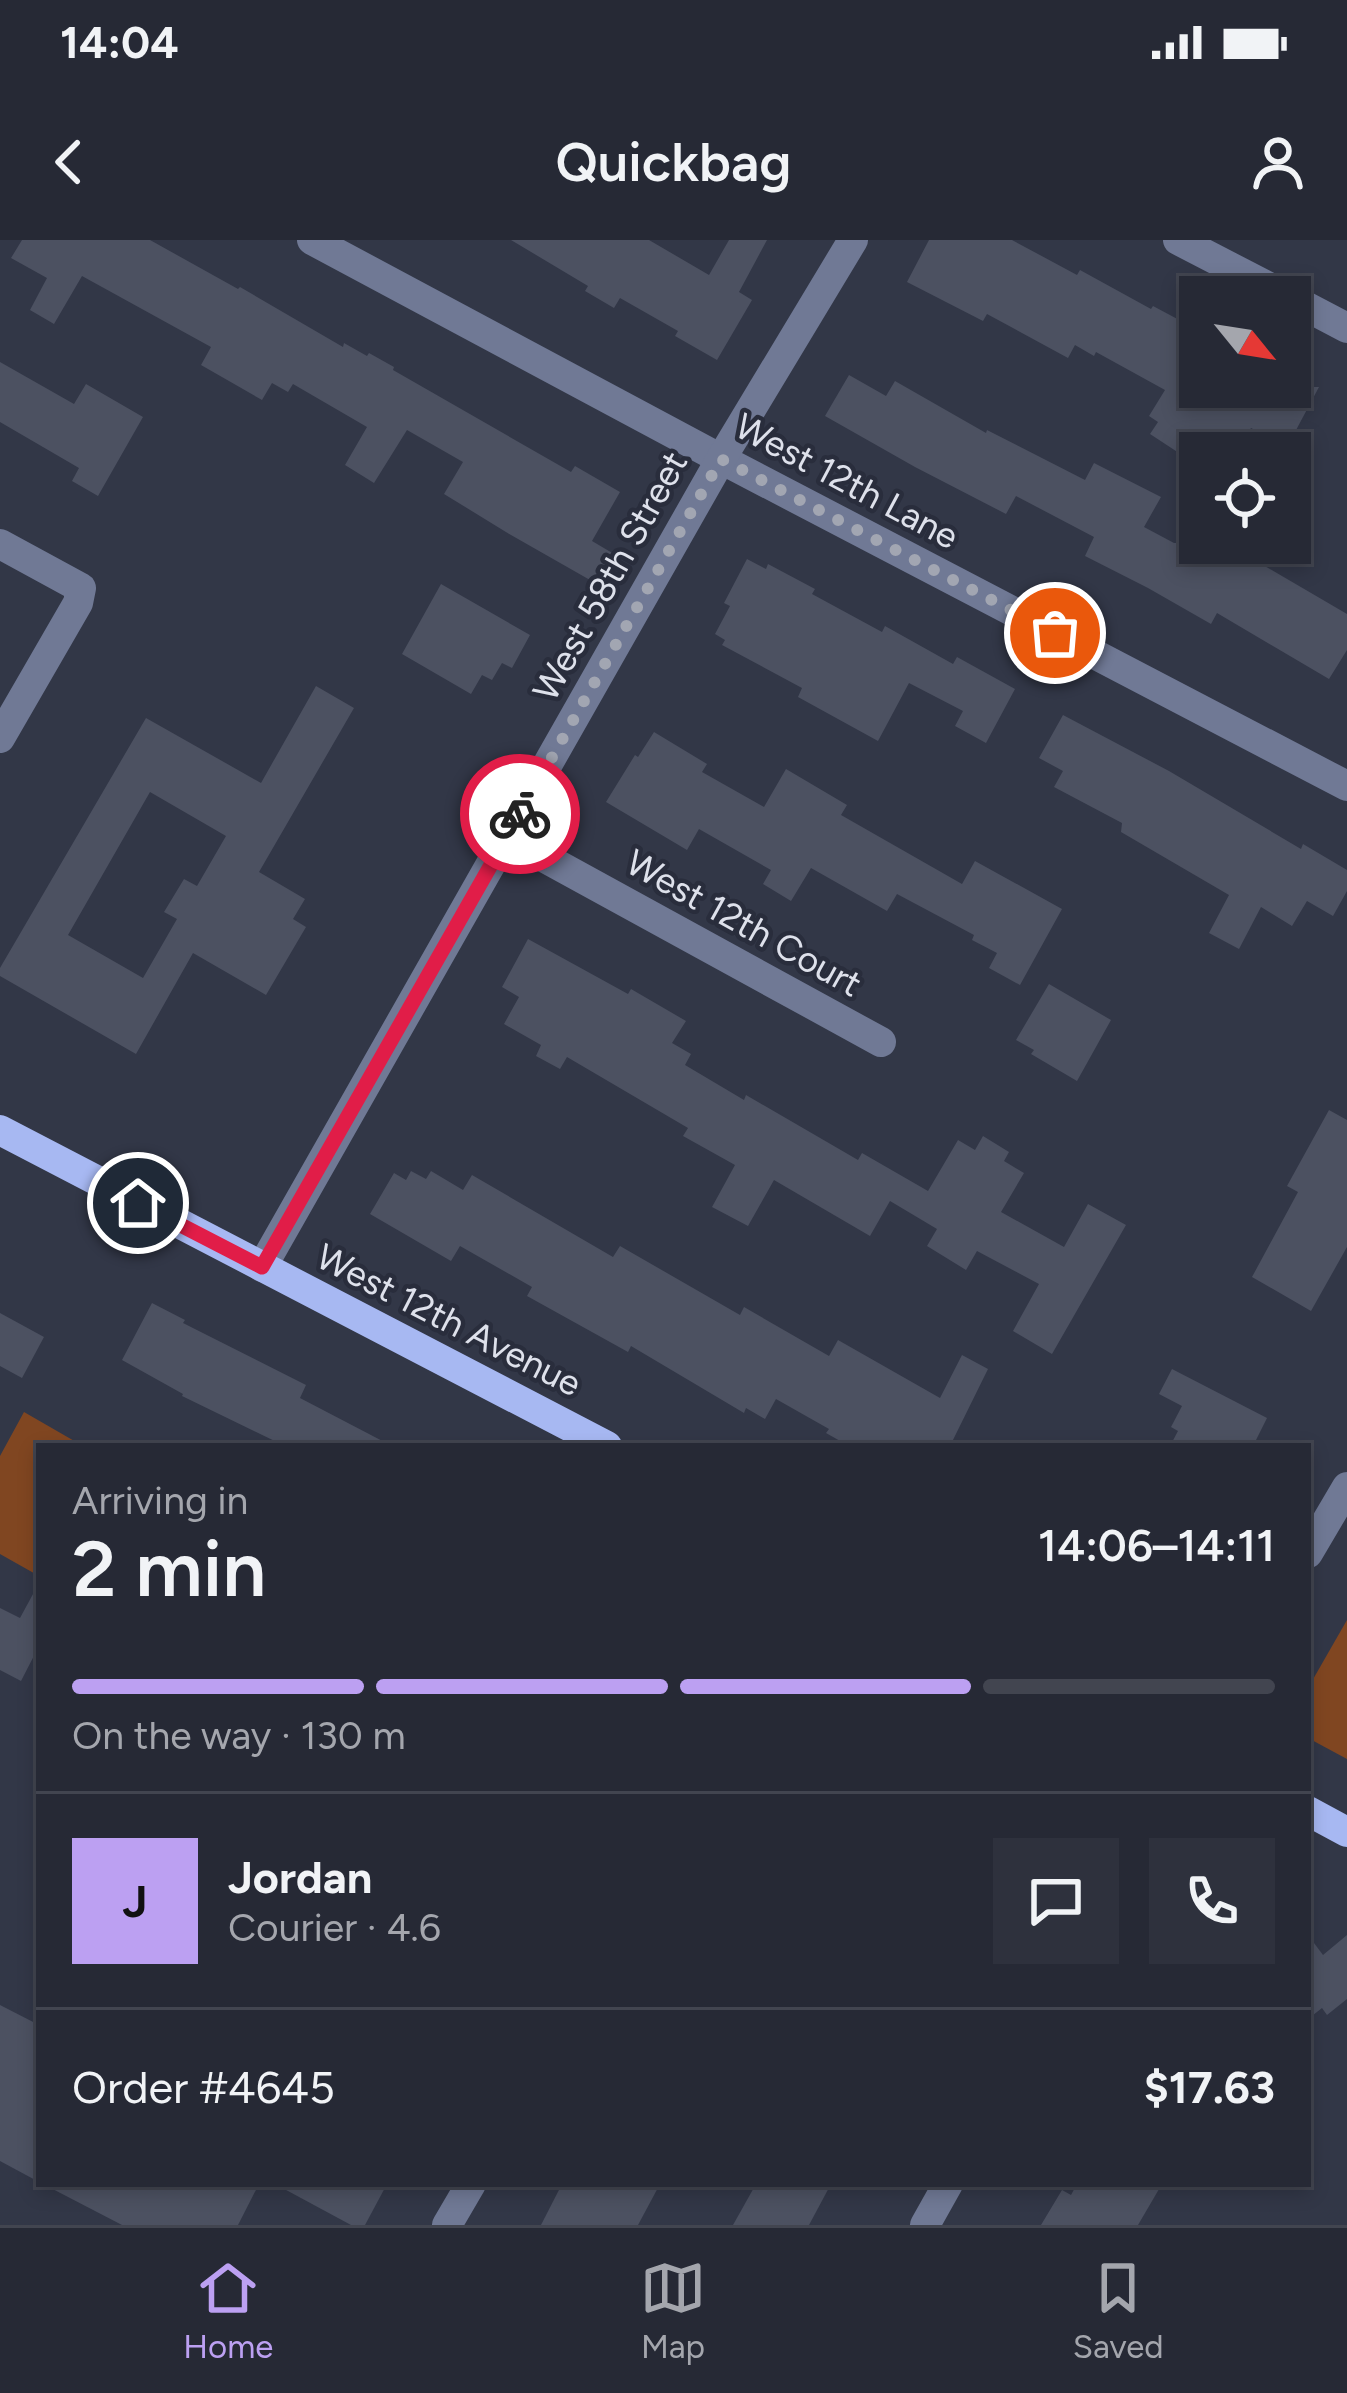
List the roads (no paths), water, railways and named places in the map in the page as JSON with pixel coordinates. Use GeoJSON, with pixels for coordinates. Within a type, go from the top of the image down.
{"type":"FeatureCollection","features":[{"type":"Feature","properties":{"kind":"main road","name":"West 12th Avenue"},"geometry":{"type":"LineString","coordinates":[[0,1130],[601,1443]]}},
{"type":"Feature","properties":{"kind":"main road"},"geometry":{"type":"LineString","coordinates":[[1311,1813],[1347,1832]]}},
{"type":"Feature","properties":{"kind":"street","name":"West 12th Lane"},"geometry":{"type":"LineString","coordinates":[[313,240],[1347,786]]}},
{"type":"Feature","properties":{"kind":"street","name":"West 58th Street"},"geometry":{"type":"LineString","coordinates":[[262,1267],[721,459],[853,240]]}},
{"type":"Feature","properties":{"kind":"street"},"geometry":{"type":"LineString","coordinates":[[1178,240],[1248,276]]}},
{"type":"Feature","properties":{"kind":"street"},"geometry":{"type":"LineString","coordinates":[[1311,309],[1347,328]]}},
{"type":"Feature","properties":{"kind":"street"},"geometry":{"type":"LineString","coordinates":[[0,544],[80,588],[78,603],[0,738]]}},
{"type":"Feature","properties":{"kind":"street","name":"West 12th Court"},"geometry":{"type":"LineString","coordinates":[[507,837],[881,1042]]}},
{"type":"Feature","properties":{"kind":"street"},"geometry":{"type":"LineString","coordinates":[[1311,1548],[1347,1487]]}},
{"type":"Feature","properties":{"kind":"street"},"geometry":{"type":"LineString","coordinates":[[447,2225],[469,2187]]}},
{"type":"Feature","properties":{"kind":"street"},"geometry":{"type":"LineString","coordinates":[[925,2225],[946,2187]]}}]}
